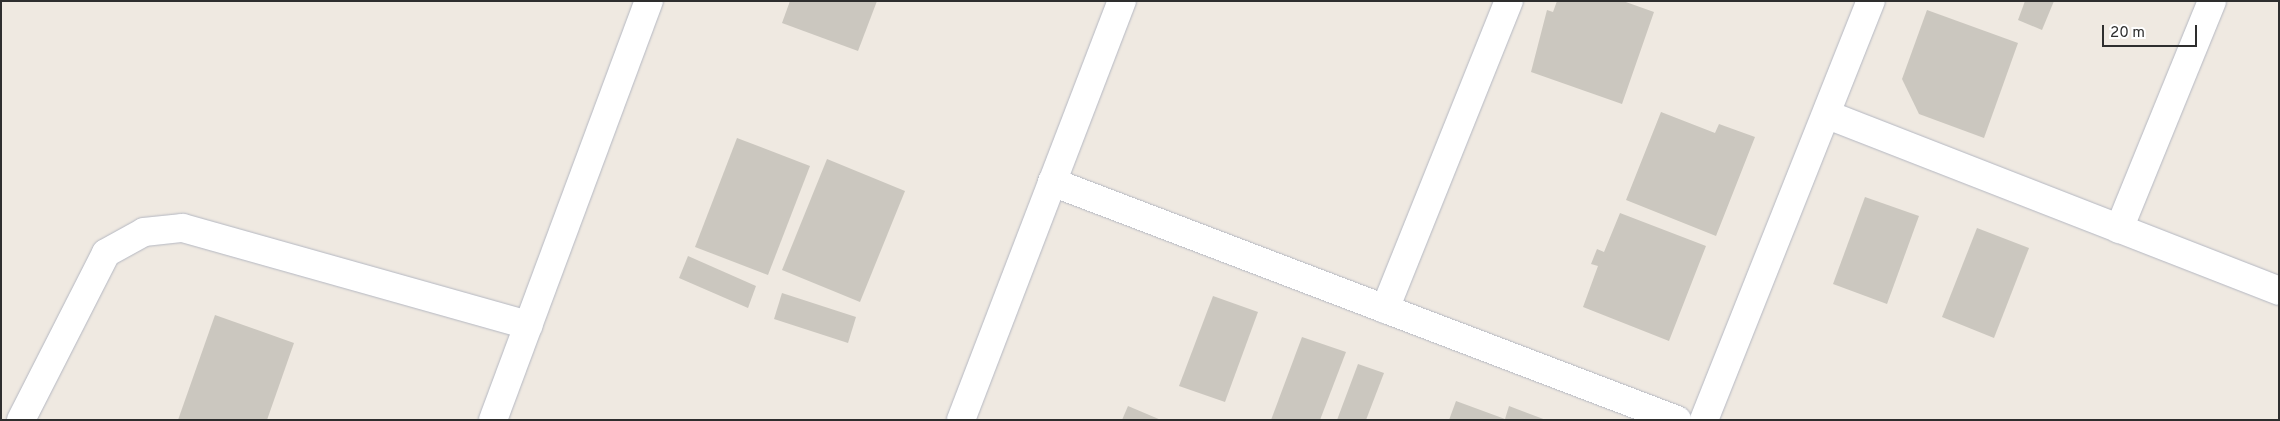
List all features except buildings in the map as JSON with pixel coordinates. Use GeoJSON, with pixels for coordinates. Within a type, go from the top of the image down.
{"type":"FeatureCollection","features":[{"type":"Feature","properties":{"kind":"street"},"geometry":{"type":"LineString","coordinates":[[493,420],[649,1]]}},
{"type":"Feature","properties":{"kind":"street"},"geometry":{"type":"LineString","coordinates":[[961,420],[1122,1]]}},
{"type":"Feature","properties":{"kind":"street"},"geometry":{"type":"LineString","coordinates":[[1385,309],[1509,1]]}},
{"type":"Feature","properties":{"kind":"street"},"geometry":{"type":"LineString","coordinates":[[1704,420],[1828,115],[1871,1]]}},
{"type":"Feature","properties":{"kind":"street"},"geometry":{"type":"LineString","coordinates":[[2119,229],[2212,1]]}},
{"type":"Feature","properties":{"kind":"street"},"geometry":{"type":"LineString","coordinates":[[1828,115],[2279,292]]}},
{"type":"Feature","properties":{"kind":"street"},"geometry":{"type":"LineString","coordinates":[[1052,182],[1677,420]]}},
{"type":"Feature","properties":{"kind":"street"},"geometry":{"type":"LineString","coordinates":[[21,420],[106,252],[144,232],[183,228],[529,325]]}}]}
